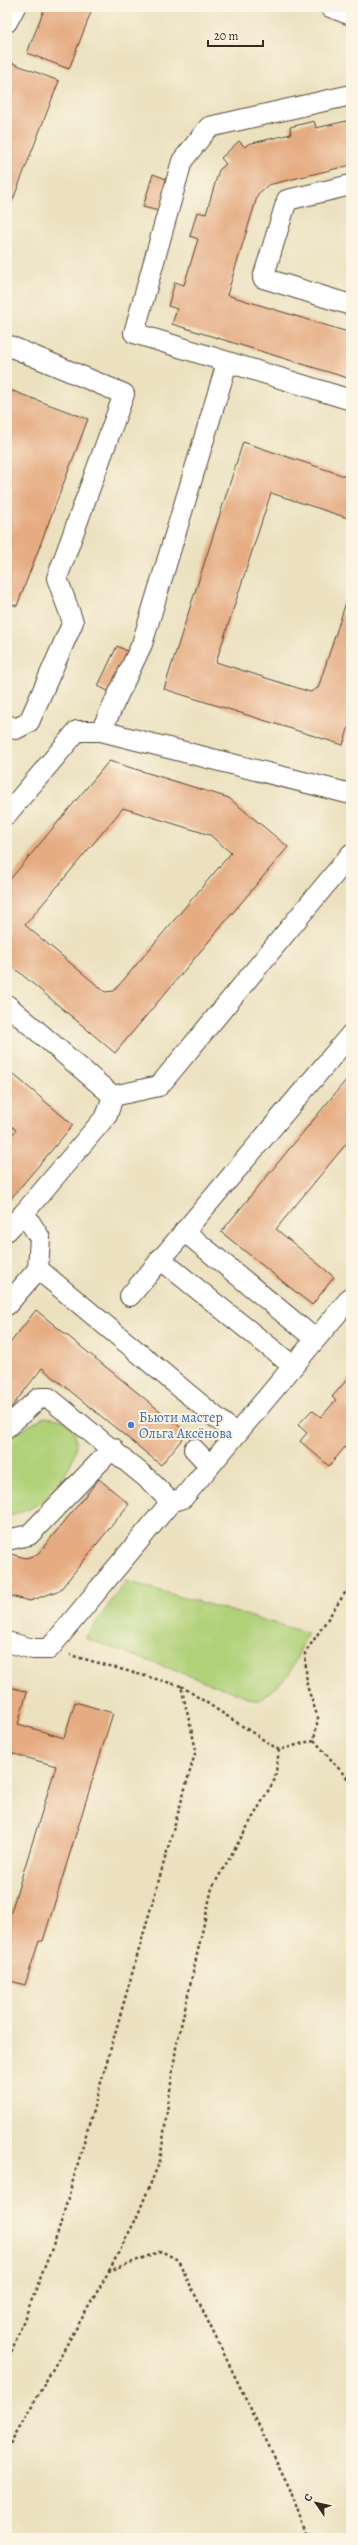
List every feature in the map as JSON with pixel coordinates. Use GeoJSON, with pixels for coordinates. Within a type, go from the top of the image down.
{"type":"FeatureCollection","features":[{"type":"Feature","properties":{"kind":"lane"},"geometry":{"type":"LineString","coordinates":[[7,22],[15,7]]}},
{"type":"Feature","properties":{"kind":"lane"},"geometry":{"type":"LineString","coordinates":[[330,7],[351,15]]}},
{"type":"Feature","properties":{"kind":"lane"},"geometry":{"type":"LineString","coordinates":[[351,95],[209,127],[182,161],[134,333],[227,363],[351,400]]}},
{"type":"Feature","properties":{"kind":"lane"},"geometry":{"type":"LineString","coordinates":[[351,185],[287,200],[263,278],[351,305]]}},
{"type":"Feature","properties":{"kind":"lane"},"geometry":{"type":"LineString","coordinates":[[7,345],[124,394],[57,578],[73,622],[29,722],[16,729],[7,726]]}},
{"type":"Feature","properties":{"kind":"lane"},"geometry":{"type":"LineString","coordinates":[[101,731],[142,644],[227,363]]}},
{"type":"Feature","properties":{"kind":"lane"},"geometry":{"type":"LineString","coordinates":[[7,814],[77,731],[101,731],[351,794]]}},
{"type":"Feature","properties":{"kind":"lane"},"geometry":{"type":"LineString","coordinates":[[113,1096],[159,1086],[351,854]]}},
{"type":"Feature","properties":{"kind":"lane"},"geometry":{"type":"LineString","coordinates":[[7,1006],[113,1096]]}},
{"type":"Feature","properties":{"kind":"lane"},"geometry":{"type":"LineString","coordinates":[[130,1296],[351,1034]]}},
{"type":"Feature","properties":{"kind":"lane"},"geometry":{"type":"LineString","coordinates":[[7,1231],[107,1115],[113,1096]]}},
{"type":"Feature","properties":{"kind":"lane"},"geometry":{"type":"LineString","coordinates":[[7,1305],[38,1269],[40,1238],[24,1213]]}},
{"type":"Feature","properties":{"kind":"lane"},"geometry":{"type":"LineString","coordinates":[[184,1231],[315,1339]]}},
{"type":"Feature","properties":{"kind":"lane"},"geometry":{"type":"LineString","coordinates":[[160,1259],[292,1366]]}},
{"type":"Feature","properties":{"kind":"lane"},"geometry":{"type":"LineString","coordinates":[[38,1269],[236,1434]]}},
{"type":"Feature","properties":{"kind":"lane"},"geometry":{"type":"LineString","coordinates":[[7,1642],[34,1649],[48,1649],[171,1502],[183,1498],[351,1297]]}},
{"type":"Feature","properties":{"kind":"lane"},"geometry":{"type":"LineString","coordinates":[[7,1427],[44,1396],[113,1448],[171,1502]]}},
{"type":"Feature","properties":{"kind":"lane"},"geometry":{"type":"LineString","coordinates":[[7,1540],[29,1535],[113,1448]]}},
{"type":"Feature","properties":{"kind":"lane"},"geometry":{"type":"LineString","coordinates":[[194,1449],[210,1466]]}},
{"type":"Feature","properties":{"kind":"path"},"geometry":{"type":"LineString","coordinates":[[314,1740],[318,1718],[306,1686],[305,1653],[351,1584]]}},
{"type":"Feature","properties":{"kind":"path"},"geometry":{"type":"LineString","coordinates":[[48,1649],[181,1686],[279,1750],[314,1740]]}},
{"type":"Feature","properties":{"kind":"path"},"geometry":{"type":"LineString","coordinates":[[7,2363],[58,2232],[196,1750],[181,1686]]}},
{"type":"Feature","properties":{"kind":"path"},"geometry":{"type":"LineString","coordinates":[[314,1740],[347,1778],[351,1786]]}},
{"type":"Feature","properties":{"kind":"path"},"geometry":{"type":"LineString","coordinates":[[7,2449],[136,2219],[160,2161],[176,2048],[212,1888],[275,1779],[279,1750]]}},
{"type":"Feature","properties":{"kind":"path"},"geometry":{"type":"LineString","coordinates":[[108,2271],[161,2251],[178,2260],[290,2489],[307,2538]]}},
{"type":"Feature","properties":{"kind":"green space"},"geometry":{"type":"Polygon","coordinates":[[[44,1417],[62,1420],[72,1428],[76,1438],[75,1450],[71,1462],[57,1486],[41,1502],[20,1513],[7,1517],[7,1439],[44,1417]]]}},
{"type":"Feature","properties":{"kind":"green space"},"geometry":{"type":"Polygon","coordinates":[[[126,1581],[308,1633],[288,1676],[259,1701],[85,1638],[126,1581]]]}},
{"type":"Feature","properties":{"kind":"building"},"geometry":{"type":"Polygon","coordinates":[[[45,7],[93,7],[69,69],[27,53],[45,7]]]}},
{"type":"Feature","properties":{"kind":"building"},"geometry":{"type":"Polygon","coordinates":[[[12,63],[59,81],[7,215],[7,77],[12,63]]]}},
{"type":"Feature","properties":{"kind":"building"},"geometry":{"type":"Polygon","coordinates":[[[351,120],[351,165],[268,185],[258,194],[227,295],[351,333],[351,379],[172,324],[177,309],[168,306],[175,282],[184,285],[198,239],[190,236],[197,212],[206,214],[219,170],[226,164],[221,158],[239,141],[245,147],[248,144],[291,134],[290,127],[314,121],[316,128],[351,120]]]}},
{"type":"Feature","properties":{"kind":"building"},"geometry":{"type":"Polygon","coordinates":[[[153,174],[169,180],[159,211],[143,207],[153,174]]]}},
{"type":"Feature","properties":{"kind":"building"},"geometry":{"type":"Polygon","coordinates":[[[7,389],[88,419],[17,606],[7,602],[7,389]]]}},
{"type":"Feature","properties":{"kind":"building"},"geometry":{"type":"Polygon","coordinates":[[[243,442],[351,478],[351,519],[271,493],[216,662],[310,692],[318,688],[351,587],[351,720],[343,745],[164,689],[243,442]]]}},
{"type":"Feature","properties":{"kind":"building"},"geometry":{"type":"Polygon","coordinates":[[[117,646],[131,653],[112,693],[98,686],[117,646]]]}},
{"type":"Feature","properties":{"kind":"building"},"geometry":{"type":"Polygon","coordinates":[[[109,761],[229,798],[288,847],[115,1053],[7,962],[7,883],[109,761]],[[123,808],[25,925],[105,992],[114,991],[231,853],[210,835],[123,808]]]}},
{"type":"Feature","properties":{"kind":"building"},"geometry":{"type":"Polygon","coordinates":[[[7,1069],[73,1125],[7,1203],[7,1141],[16,1130],[7,1122],[7,1069]]]}},
{"type":"Feature","properties":{"kind":"building"},"geometry":{"type":"Polygon","coordinates":[[[351,1074],[351,1138],[276,1229],[334,1277],[312,1305],[221,1232],[351,1074]]]}},
{"type":"Feature","properties":{"kind":"building"},"geometry":{"type":"Polygon","coordinates":[[[36,1310],[187,1433],[161,1465],[42,1368],[7,1413],[7,1347],[36,1310]]]}},
{"type":"Feature","properties":{"kind":"building"},"geometry":{"type":"Polygon","coordinates":[[[351,1375],[351,1452],[345,1447],[329,1466],[300,1441],[307,1433],[298,1425],[312,1410],[321,1417],[336,1400],[332,1397],[351,1375]]]}},
{"type":"Feature","properties":{"kind":"building"},"geometry":{"type":"Polygon","coordinates":[[[99,1479],[129,1504],[60,1590],[30,1601],[7,1595],[7,1553],[26,1558],[37,1555],[99,1479]]]}},
{"type":"Feature","properties":{"kind":"building"},"geometry":{"type":"Polygon","coordinates":[[[7,1686],[27,1692],[18,1724],[64,1738],[75,1702],[113,1713],[43,1941],[39,1941],[25,1985],[7,1980],[7,1914],[10,1915],[56,1766],[7,1752],[7,1686]]]}},
{"type":"Feature","properties":{"kind":"place","name":"Бьюти мастер Oльга Аксёнова"},"geometry":{"type":"Point","coordinates":[131,1425]}}]}
